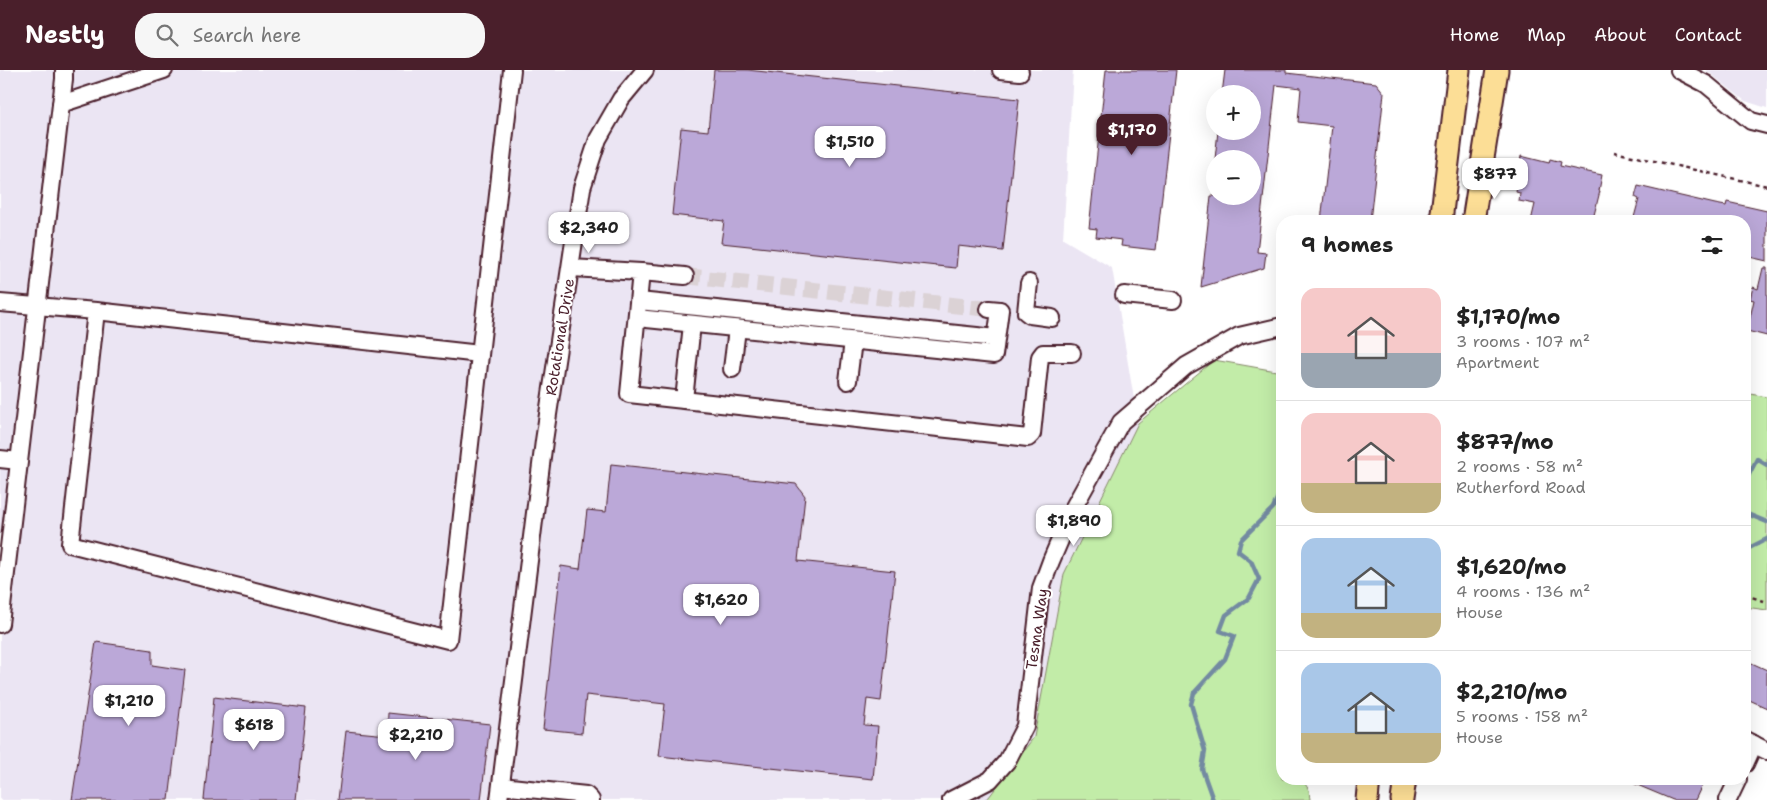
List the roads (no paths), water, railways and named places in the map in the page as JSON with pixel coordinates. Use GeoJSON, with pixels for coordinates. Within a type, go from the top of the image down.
{"type":"FeatureCollection","features":[{"type":"Feature","properties":{"kind":"main road"},"geometry":{"type":"LineString","coordinates":[[1442,215],[1459,70]]}},
{"type":"Feature","properties":{"kind":"main road"},"geometry":{"type":"LineString","coordinates":[[1474,215],[1497,70]]}},
{"type":"Feature","properties":{"kind":"main road"},"geometry":{"type":"LineString","coordinates":[[1367,800],[1368,785]]}},
{"type":"Feature","properties":{"kind":"main road"},"geometry":{"type":"LineString","coordinates":[[1402,800],[1404,785]]}},
{"type":"Feature","properties":{"kind":"street"},"geometry":{"type":"LineString","coordinates":[[0,624],[3,574],[19,461],[64,70]]}},
{"type":"Feature","properties":{"kind":"street"},"geometry":{"type":"LineString","coordinates":[[61,104],[164,70]]}},
{"type":"Feature","properties":{"kind":"street"},"geometry":{"type":"LineString","coordinates":[[96,311],[70,544],[448,640],[512,70]]}},
{"type":"Feature","properties":{"kind":"street","name":"Rotational Drive"},"geometry":{"type":"LineString","coordinates":[[500,793],[544,441],[582,188],[598,139],[621,98],[645,70]]}},
{"type":"Feature","properties":{"kind":"street"},"geometry":{"type":"LineString","coordinates":[[1001,70],[1020,72]]}},
{"type":"Feature","properties":{"kind":"street"},"geometry":{"type":"LineString","coordinates":[[1678,70],[1706,84],[1751,121],[1767,125]]}},
{"type":"Feature","properties":{"kind":"street"},"geometry":{"type":"LineString","coordinates":[[571,268],[685,276]]}},
{"type":"Feature","properties":{"kind":"street"},"geometry":{"type":"LineString","coordinates":[[641,272],[629,394],[1028,438],[1032,434],[1040,357],[1043,353],[1072,352]]}},
{"type":"Feature","properties":{"kind":"street"},"geometry":{"type":"LineString","coordinates":[[1029,283],[1026,312],[1030,315],[1052,318]]}},
{"type":"Feature","properties":{"kind":"street"},"geometry":{"type":"LineString","coordinates":[[1124,295],[1173,300]]}},
{"type":"Feature","properties":{"kind":"street"},"geometry":{"type":"LineString","coordinates":[[639,301],[996,338]]}},
{"type":"Feature","properties":{"kind":"street"},"geometry":{"type":"LineString","coordinates":[[0,303],[96,311],[480,354]]}},
{"type":"Feature","properties":{"kind":"street"},"geometry":{"type":"LineString","coordinates":[[637,318],[994,355],[1000,310],[989,309]]}},
{"type":"Feature","properties":{"kind":"street"},"geometry":{"type":"LineString","coordinates":[[684,400],[692,324]]}},
{"type":"Feature","properties":{"kind":"street","name":"Tesma Way"},"geometry":{"type":"LineString","coordinates":[[951,800],[990,780],[1007,762],[1025,726],[1041,588],[1075,505],[1122,422],[1186,366],[1238,336],[1276,327]]}},
{"type":"Feature","properties":{"kind":"street"},"geometry":{"type":"LineString","coordinates":[[732,369],[737,329]]}},
{"type":"Feature","properties":{"kind":"street"},"geometry":{"type":"LineString","coordinates":[[848,381],[852,341]]}},
{"type":"Feature","properties":{"kind":"street"},"geometry":{"type":"LineString","coordinates":[[0,459],[19,461]]}},
{"type":"Feature","properties":{"kind":"street"},"geometry":{"type":"LineString","coordinates":[[1728,800],[1735,785]]}},
{"type":"Feature","properties":{"kind":"street"},"geometry":{"type":"LineString","coordinates":[[500,793],[586,795],[591,800]]}},
{"type":"Feature","properties":{"kind":"waterway"},"geometry":{"type":"LineString","coordinates":[[1751,470],[1757,459],[1767,465]]}},
{"type":"Feature","properties":{"kind":"waterway"},"geometry":{"type":"LineString","coordinates":[[1213,800],[1202,769],[1205,751],[1191,704],[1194,693],[1225,659],[1234,636],[1220,631],[1226,615],[1249,598],[1259,579],[1251,561],[1238,551],[1241,540],[1273,508],[1276,501]]}},
{"type":"Feature","properties":{"kind":"waterway"},"geometry":{"type":"LineString","coordinates":[[1751,515],[1767,522]]}},
{"type":"Feature","properties":{"kind":"waterway"},"geometry":{"type":"LineString","coordinates":[[1751,547],[1767,539]]}},
{"type":"Feature","properties":{"kind":"tunnel"},"geometry":{"type":"LineString","coordinates":[[685,276],[989,309]]}}]}
